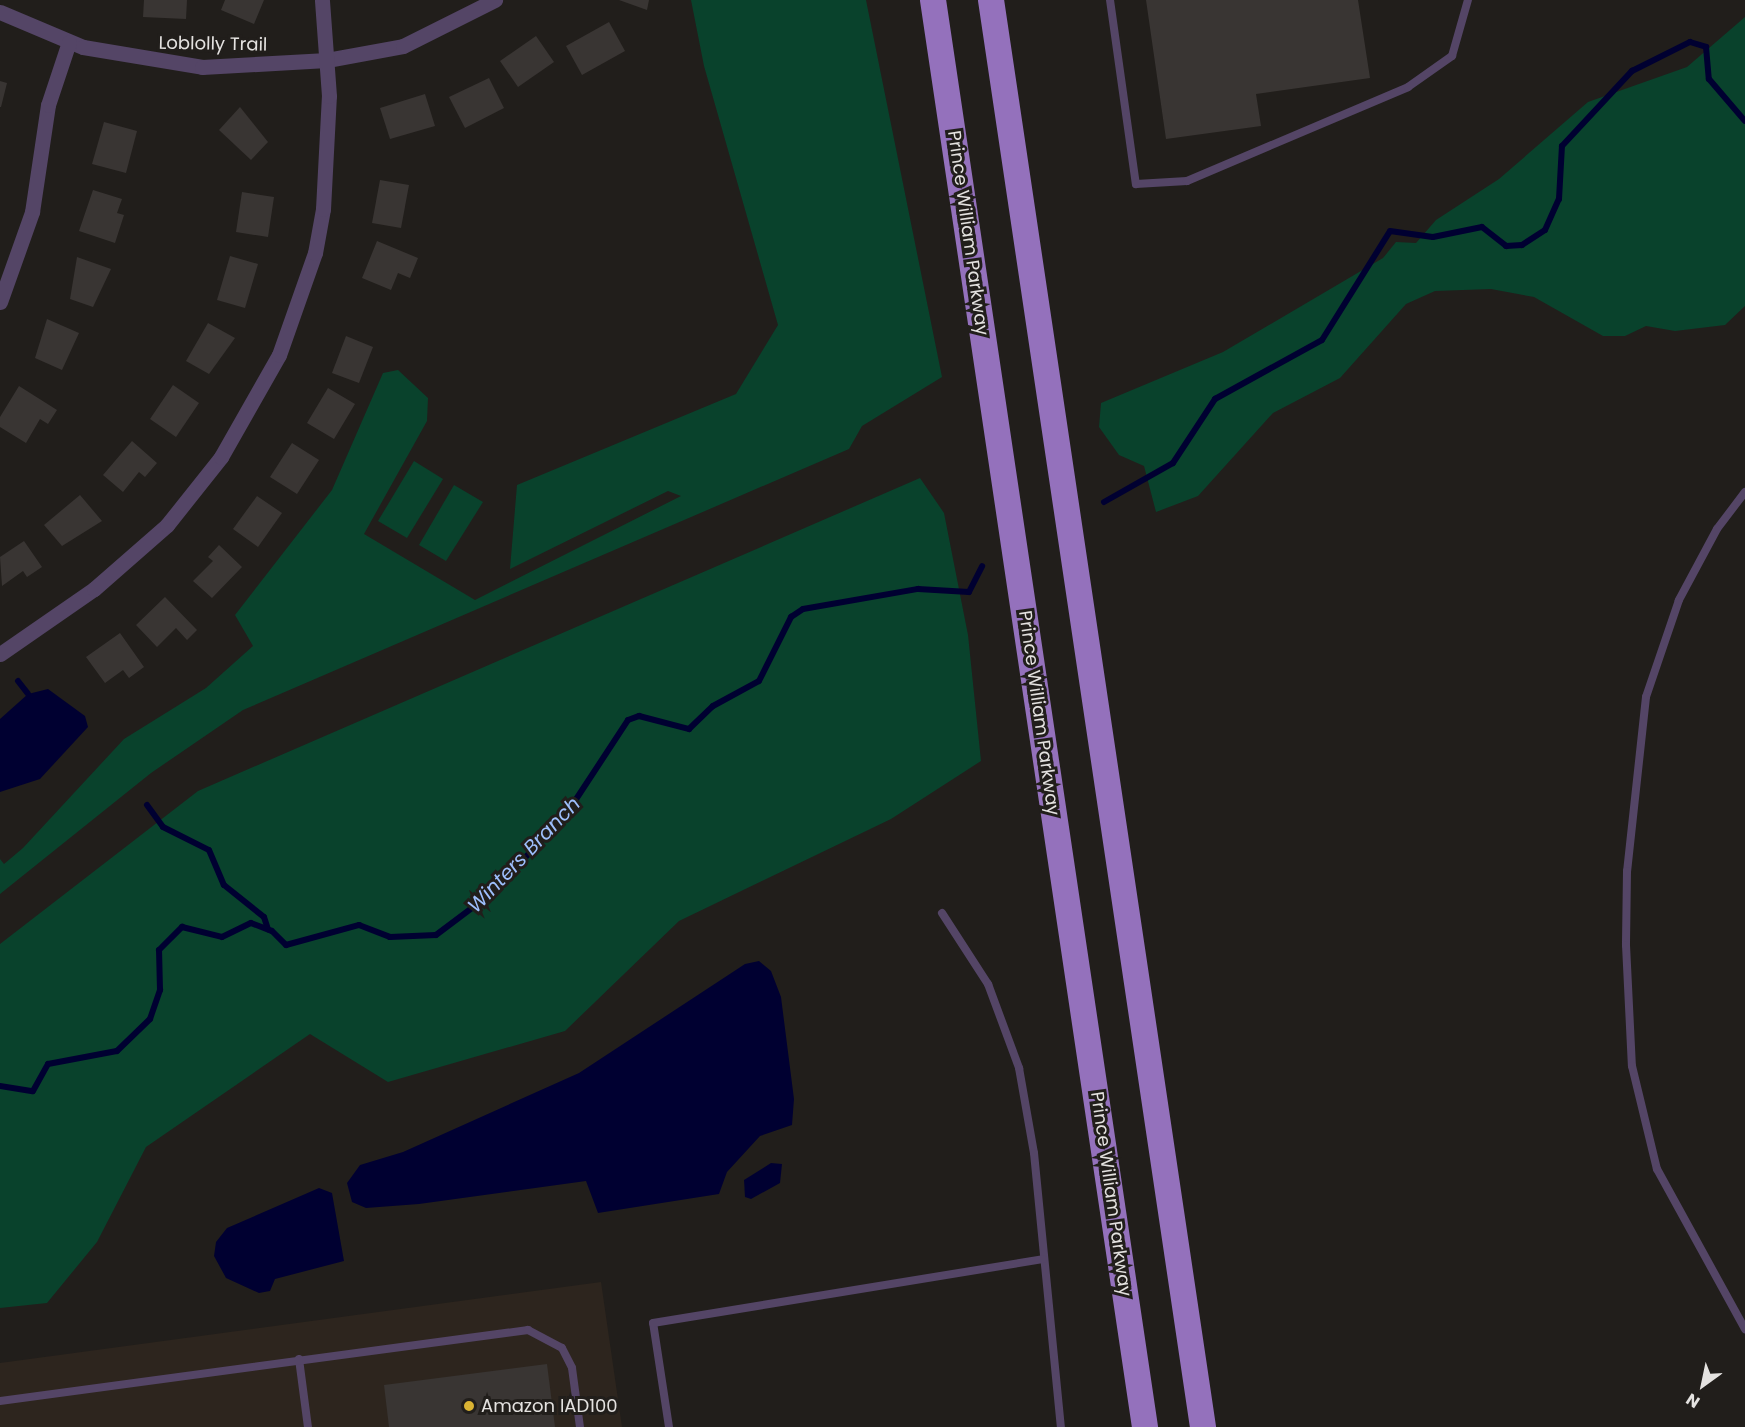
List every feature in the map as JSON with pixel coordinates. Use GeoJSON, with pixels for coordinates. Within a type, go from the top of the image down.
{"type":"FeatureCollection","features":[{"type":"Feature","properties":{"kind":"highway","name":"Prince William Parkway"},"geometry":{"type":"LineString","coordinates":[[933,0],[1145,1427]]}},
{"type":"Feature","properties":{"kind":"highway"},"geometry":{"type":"LineString","coordinates":[[991,0],[1203,1427]]}},
{"type":"Feature","properties":{"kind":"street"},"geometry":{"type":"LineString","coordinates":[[0,654],[94,589],[167,525],[210,472],[255,403],[279,355],[315,253],[328,153],[327,60],[322,0]]}},
{"type":"Feature","properties":{"kind":"street","name":"Loblolly Trail"},"geometry":{"type":"LineString","coordinates":[[0,12],[69,42],[159,64],[327,60],[403,46],[495,0]]}},
{"type":"Feature","properties":{"kind":"street"},"geometry":{"type":"LineString","coordinates":[[0,303],[32,212],[48,105],[69,42]]}},
{"type":"Feature","properties":{"kind":"lane"},"geometry":{"type":"LineString","coordinates":[[1110,0],[1136,184],[1187,181],[1408,87],[1452,56],[1468,0]]}},
{"type":"Feature","properties":{"kind":"lane"},"geometry":{"type":"LineString","coordinates":[[1745,492],[1688,583],[1646,697],[1627,871],[1626,934],[1632,1066],[1657,1169],[1745,1329]]}},
{"type":"Feature","properties":{"kind":"lane"},"geometry":{"type":"LineString","coordinates":[[942,913],[976,962],[1013,1047],[1034,1153],[1061,1427]]}},
{"type":"Feature","properties":{"kind":"lane"},"geometry":{"type":"LineString","coordinates":[[669,1427],[653,1323],[1043,1258]]}},
{"type":"Feature","properties":{"kind":"lane"},"geometry":{"type":"LineString","coordinates":[[0,1401],[528,1330],[562,1348],[572,1368],[580,1427]]}},
{"type":"Feature","properties":{"kind":"lane"},"geometry":{"type":"LineString","coordinates":[[299,1359],[308,1427]]}},
{"type":"Feature","properties":{"kind":"shaded area"},"geometry":{"type":"Polygon","coordinates":[[[48,689],[85,716],[88,727],[40,779],[0,792],[0,719],[28,694],[48,689]]]}},
{"type":"Feature","properties":{"kind":"shaded area"},"geometry":{"type":"Polygon","coordinates":[[[759,961],[771,971],[781,997],[794,1099],[792,1125],[760,1136],[727,1172],[719,1194],[598,1213],[586,1181],[419,1204],[366,1208],[352,1202],[347,1183],[360,1165],[403,1152],[579,1073],[745,964],[759,961]]]}},
{"type":"Feature","properties":{"kind":"shaded area"},"geometry":{"type":"Polygon","coordinates":[[[771,1163],[782,1164],[780,1183],[751,1199],[745,1197],[744,1180],[771,1163]]]}},
{"type":"Feature","properties":{"kind":"shaded area"},"geometry":{"type":"Polygon","coordinates":[[[319,1188],[332,1193],[344,1261],[275,1279],[270,1291],[259,1293],[226,1278],[214,1256],[216,1242],[227,1228],[319,1188]]]}},
{"type":"Feature","properties":{"kind":"shaded area"},"geometry":{"type":"Polygon","coordinates":[[[601,1282],[622,1427],[0,1427],[0,1363],[601,1282]]]}},
{"type":"Feature","properties":{"kind":"green space"},"geometry":{"type":"Polygon","coordinates":[[[691,0],[866,0],[942,377],[862,426],[849,449],[243,710],[151,773],[0,894],[0,859],[4,864],[23,848],[124,739],[206,688],[253,646],[235,615],[332,490],[383,373],[398,370],[428,398],[427,421],[364,534],[475,600],[681,496],[668,491],[510,569],[517,485],[736,394],[778,325],[704,66],[691,0]]]}},
{"type":"Feature","properties":{"kind":"green space"},"geometry":{"type":"Polygon","coordinates":[[[1745,17],[1745,306],[1725,325],[1675,331],[1646,326],[1625,336],[1603,336],[1534,297],[1491,289],[1435,291],[1406,304],[1340,378],[1273,413],[1198,496],[1156,512],[1144,466],[1119,455],[1099,427],[1101,403],[1223,352],[1383,258],[1396,242],[1416,243],[1436,220],[1499,179],[1588,102],[1687,67],[1745,17]]]}},
{"type":"Feature","properties":{"kind":"green space"},"geometry":{"type":"Polygon","coordinates":[[[414,461],[443,479],[407,538],[378,521],[414,461]]]}},
{"type":"Feature","properties":{"kind":"green space"},"geometry":{"type":"Polygon","coordinates":[[[920,478],[944,513],[968,635],[981,761],[891,819],[679,921],[565,1031],[388,1082],[310,1034],[146,1147],[97,1242],[47,1303],[0,1308],[0,944],[198,791],[920,478]]]}},
{"type":"Feature","properties":{"kind":"green space"},"geometry":{"type":"Polygon","coordinates":[[[454,485],[483,502],[446,561],[419,545],[454,485]]]}},
{"type":"Feature","properties":{"kind":"building"},"geometry":{"type":"Polygon","coordinates":[[[144,0],[187,0],[186,19],[143,17],[144,0]]]}},
{"type":"Feature","properties":{"kind":"building"},"geometry":{"type":"Polygon","coordinates":[[[225,0],[264,0],[254,24],[221,10],[225,0]]]}},
{"type":"Feature","properties":{"kind":"building"},"geometry":{"type":"Polygon","coordinates":[[[619,0],[649,0],[647,10],[619,0]]]}},
{"type":"Feature","properties":{"kind":"building"},"geometry":{"type":"Polygon","coordinates":[[[1146,0],[1358,0],[1370,78],[1256,94],[1261,126],[1166,139],[1146,0]]]}},
{"type":"Feature","properties":{"kind":"building"},"geometry":{"type":"Polygon","coordinates":[[[609,22],[625,51],[582,75],[566,46],[609,22]]]}},
{"type":"Feature","properties":{"kind":"building"},"geometry":{"type":"Polygon","coordinates":[[[536,36],[554,62],[518,87],[500,61],[536,36]]]}},
{"type":"Feature","properties":{"kind":"building"},"geometry":{"type":"Polygon","coordinates":[[[489,78],[504,108],[465,128],[449,97],[489,78]]]}},
{"type":"Feature","properties":{"kind":"building"},"geometry":{"type":"Polygon","coordinates":[[[0,81],[7,83],[1,107],[0,107],[0,81]]]}},
{"type":"Feature","properties":{"kind":"building"},"geometry":{"type":"Polygon","coordinates":[[[425,94],[435,126],[390,139],[380,108],[425,94]]]}},
{"type":"Feature","properties":{"kind":"building"},"geometry":{"type":"Polygon","coordinates":[[[240,107],[268,142],[251,160],[219,130],[240,107]]]}},
{"type":"Feature","properties":{"kind":"building"},"geometry":{"type":"Polygon","coordinates":[[[104,122],[137,131],[126,173],[92,164],[104,122]]]}},
{"type":"Feature","properties":{"kind":"building"},"geometry":{"type":"Polygon","coordinates":[[[380,180],[409,185],[401,228],[372,223],[380,180]]]}},
{"type":"Feature","properties":{"kind":"building"},"geometry":{"type":"Polygon","coordinates":[[[93,190],[122,199],[117,213],[124,215],[115,243],[79,231],[93,190]]]}},
{"type":"Feature","properties":{"kind":"building"},"geometry":{"type":"Polygon","coordinates":[[[242,192],[274,197],[268,237],[236,232],[242,192]]]}},
{"type":"Feature","properties":{"kind":"building"},"geometry":{"type":"Polygon","coordinates":[[[377,241],[418,258],[410,278],[398,273],[391,290],[362,278],[377,241]]]}},
{"type":"Feature","properties":{"kind":"building"},"geometry":{"type":"Polygon","coordinates":[[[230,256],[258,264],[245,308],[217,300],[230,256]]]}},
{"type":"Feature","properties":{"kind":"building"},"geometry":{"type":"Polygon","coordinates":[[[77,257],[111,269],[93,307],[70,299],[77,257]]]}},
{"type":"Feature","properties":{"kind":"building"},"geometry":{"type":"Polygon","coordinates":[[[47,319],[79,333],[62,370],[35,358],[47,319]]]}},
{"type":"Feature","properties":{"kind":"building"},"geometry":{"type":"Polygon","coordinates":[[[208,323],[235,338],[209,374],[186,361],[208,323]]]}},
{"type":"Feature","properties":{"kind":"building"},"geometry":{"type":"Polygon","coordinates":[[[346,336],[373,347],[359,383],[332,373],[346,336]]]}},
{"type":"Feature","properties":{"kind":"building"},"geometry":{"type":"Polygon","coordinates":[[[173,385],[199,403],[176,437],[150,419],[173,385]]]}},
{"type":"Feature","properties":{"kind":"building"},"geometry":{"type":"Polygon","coordinates":[[[19,386],[57,410],[48,424],[40,419],[26,443],[0,427],[0,417],[19,386]]]}},
{"type":"Feature","properties":{"kind":"building"},"geometry":{"type":"Polygon","coordinates":[[[328,388],[355,404],[334,439],[307,423],[328,388]]]}},
{"type":"Feature","properties":{"kind":"building"},"geometry":{"type":"Polygon","coordinates":[[[132,441],[157,463],[145,477],[139,472],[123,492],[103,475],[132,441]]]}},
{"type":"Feature","properties":{"kind":"building"},"geometry":{"type":"Polygon","coordinates":[[[292,443],[319,460],[297,494],[270,477],[292,443]]]}},
{"type":"Feature","properties":{"kind":"building"},"geometry":{"type":"Polygon","coordinates":[[[80,495],[102,521],[62,546],[44,525],[80,495]]]}},
{"type":"Feature","properties":{"kind":"building"},"geometry":{"type":"Polygon","coordinates":[[[257,496],[282,513],[258,547],[233,529],[257,496]]]}},
{"type":"Feature","properties":{"kind":"building"},"geometry":{"type":"Polygon","coordinates":[[[24,541],[42,567],[27,577],[23,571],[2,586],[0,557],[24,541]]]}},
{"type":"Feature","properties":{"kind":"building"},"geometry":{"type":"Polygon","coordinates":[[[219,545],[242,567],[212,598],[193,581],[213,561],[208,557],[219,545]]]}},
{"type":"Feature","properties":{"kind":"building"},"geometry":{"type":"Polygon","coordinates":[[[165,597],[197,630],[187,640],[176,628],[157,647],[136,625],[165,597]]]}},
{"type":"Feature","properties":{"kind":"building"},"geometry":{"type":"Polygon","coordinates":[[[120,633],[144,667],[129,678],[123,670],[105,683],[86,657],[120,633]]]}},
{"type":"Feature","properties":{"kind":"building","name":"Amazon IAD100"},"geometry":{"type":"Polygon","coordinates":[[[547,1364],[555,1427],[389,1427],[384,1385],[547,1364]]]}},
{"type":"Feature","properties":{"kind":"waterway","name":"Winters Branch"},"geometry":{"type":"LineString","coordinates":[[1104,502],[1173,463],[1215,399],[1322,340],[1390,231],[1433,237],[1482,227],[1506,246],[1522,245],[1545,230],[1559,199],[1562,146],[1632,71],[1690,42],[1706,47],[1709,79],[1745,121]]}},
{"type":"Feature","properties":{"kind":"waterway","name":"Winters Branch"},"geometry":{"type":"LineString","coordinates":[[0,1086],[33,1091],[48,1064],[117,1051],[150,1019],[160,990],[159,950],[182,927],[222,937],[251,923],[272,931],[286,945],[359,925],[390,937],[436,935],[493,892],[567,813],[628,720],[639,716],[689,729],[713,706],[759,681],[791,617],[803,609],[918,589],[969,592],[982,566]]}},
{"type":"Feature","properties":{"kind":"waterway"},"geometry":{"type":"LineString","coordinates":[[18,681],[28,694]]}},
{"type":"Feature","properties":{"kind":"waterway"},"geometry":{"type":"LineString","coordinates":[[147,805],[163,827],[209,850],[224,885],[264,917],[268,929]]}},
{"type":"Feature","properties":{"kind":"place","name":"Amazon IAD100"},"geometry":{"type":"Point","coordinates":[469,1406]}}]}
